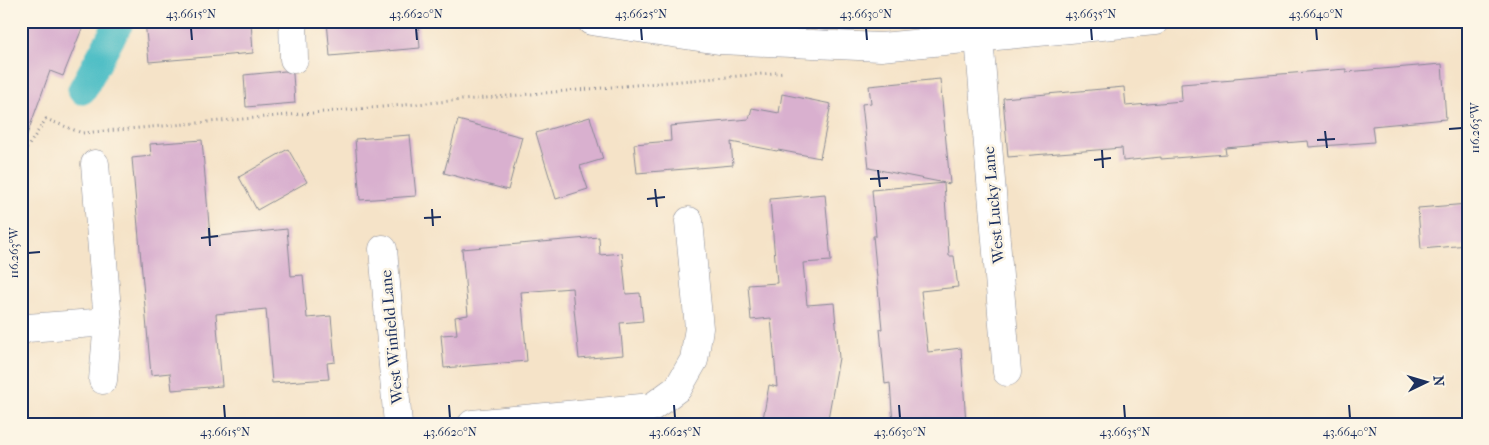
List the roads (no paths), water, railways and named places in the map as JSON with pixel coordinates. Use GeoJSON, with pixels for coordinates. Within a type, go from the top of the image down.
{"type":"FeatureCollection","features":[{"type":"Feature","properties":{"kind":"street"},"geometry":{"type":"LineString","coordinates":[[293,21],[294,58]]}},
{"type":"Feature","properties":{"kind":"street"},"geometry":{"type":"LineString","coordinates":[[591,21],[717,30],[802,33],[881,47],[980,30],[1155,21]]}},
{"type":"Feature","properties":{"kind":"street","name":"West Lucky Lane"},"geometry":{"type":"LineString","coordinates":[[980,30],[1007,372]]}},
{"type":"Feature","properties":{"kind":"street"},"geometry":{"type":"LineString","coordinates":[[95,164],[108,322],[103,380]]}},
{"type":"Feature","properties":{"kind":"street"},"geometry":{"type":"LineString","coordinates":[[472,424],[652,407],[678,388],[694,360],[699,328],[689,221]]}},
{"type":"Feature","properties":{"kind":"street","name":"West Winfield Lane"},"geometry":{"type":"LineString","coordinates":[[383,249],[398,424]]}},
{"type":"Feature","properties":{"kind":"street"},"geometry":{"type":"LineString","coordinates":[[21,331],[27,328],[108,322]]}},
{"type":"Feature","properties":{"kind":"waterway"},"geometry":{"type":"LineString","coordinates":[[82,90],[120,21]]}}]}
